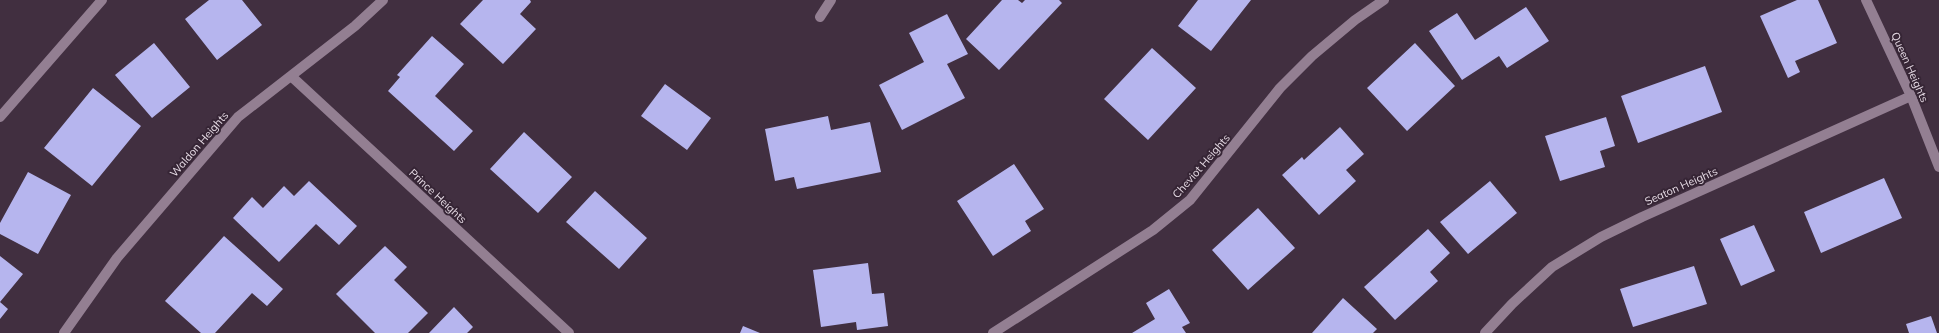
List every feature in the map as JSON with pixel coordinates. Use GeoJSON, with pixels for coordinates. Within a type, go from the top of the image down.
{"type":"FeatureCollection","features":[{"type":"Feature","properties":{"kind":"street"},"geometry":{"type":"LineString","coordinates":[[0,117],[102,0]]}},
{"type":"Feature","properties":{"kind":"street","name":"Waldon Heights"},"geometry":{"type":"LineString","coordinates":[[64,333],[116,258],[238,117],[355,26],[383,0]]}},
{"type":"Feature","properties":{"kind":"street"},"geometry":{"type":"LineString","coordinates":[[820,17],[832,0]]}},
{"type":"Feature","properties":{"kind":"street","name":"Cheviot Heights"},"geometry":{"type":"LineString","coordinates":[[993,333],[1153,230],[1190,200],[1280,88],[1312,56],[1356,20],[1384,0]]}},
{"type":"Feature","properties":{"kind":"street","name":"Queen Heights"},"geometry":{"type":"LineString","coordinates":[[1866,0],[1910,96],[1939,167]]}},
{"type":"Feature","properties":{"kind":"street","name":"Prince Heights"},"geometry":{"type":"LineString","coordinates":[[290,76],[569,333]]}},
{"type":"Feature","properties":{"kind":"street","name":"Seaton Heights"},"geometry":{"type":"LineString","coordinates":[[1484,333],[1512,304],[1552,267],[1601,237],[1910,96]]}},
{"type":"Feature","properties":{"kind":"building"},"geometry":{"type":"Polygon","coordinates":[[[209,0],[242,0],[262,25],[217,60],[185,19],[209,0]]]}},
{"type":"Feature","properties":{"kind":"building"},"geometry":{"type":"Polygon","coordinates":[[[483,0],[530,0],[531,2],[520,14],[536,29],[503,64],[460,24],[483,0]]]}},
{"type":"Feature","properties":{"kind":"building"},"geometry":{"type":"Polygon","coordinates":[[[1002,0],[1018,0],[1022,3],[1025,0],[1059,0],[1062,3],[999,70],[966,39],[1002,0]]]}},
{"type":"Feature","properties":{"kind":"building"},"geometry":{"type":"Polygon","coordinates":[[[1198,0],[1251,0],[1211,51],[1178,26],[1198,0]]]}},
{"type":"Feature","properties":{"kind":"building"},"geometry":{"type":"Polygon","coordinates":[[[1797,0],[1818,0],[1837,43],[1795,61],[1800,72],[1788,78],[1760,16],[1797,0]]]}},
{"type":"Feature","properties":{"kind":"building"},"geometry":{"type":"Polygon","coordinates":[[[1526,7],[1549,41],[1507,68],[1499,56],[1462,80],[1429,31],[1457,13],[1475,40],[1526,7]]]}},
{"type":"Feature","properties":{"kind":"building"},"geometry":{"type":"Polygon","coordinates":[[[947,14],[968,54],[947,64],[965,98],[902,130],[879,85],[924,62],[909,33],[947,14]]]}},
{"type":"Feature","properties":{"kind":"building"},"geometry":{"type":"Polygon","coordinates":[[[432,36],[464,64],[435,96],[473,131],[454,151],[388,91],[400,77],[397,75],[432,36]]]}},
{"type":"Feature","properties":{"kind":"building"},"geometry":{"type":"Polygon","coordinates":[[[154,43],[190,87],[152,118],[115,75],[154,43]]]}},
{"type":"Feature","properties":{"kind":"building"},"geometry":{"type":"Polygon","coordinates":[[[1415,43],[1455,86],[1407,131],[1367,88],[1415,43]]]}},
{"type":"Feature","properties":{"kind":"building"},"geometry":{"type":"Polygon","coordinates":[[[1152,48],[1196,88],[1148,140],[1104,99],[1152,48]]]}},
{"type":"Feature","properties":{"kind":"building"},"geometry":{"type":"Polygon","coordinates":[[[1705,66],[1722,112],[1638,143],[1621,96],[1705,66]]]}},
{"type":"Feature","properties":{"kind":"building"},"geometry":{"type":"Polygon","coordinates":[[[665,84],[711,118],[687,150],[641,116],[665,84]]]}},
{"type":"Feature","properties":{"kind":"building"},"geometry":{"type":"Polygon","coordinates":[[[93,88],[141,126],[92,186],[44,148],[93,88]]]}},
{"type":"Feature","properties":{"kind":"building"},"geometry":{"type":"Polygon","coordinates":[[[828,116],[831,130],[870,122],[881,172],[797,189],[794,177],[775,181],[765,129],[828,116]]]}},
{"type":"Feature","properties":{"kind":"building"},"geometry":{"type":"Polygon","coordinates":[[[1606,117],[1615,146],[1600,151],[1605,167],[1560,181],[1545,136],[1606,117]]]}},
{"type":"Feature","properties":{"kind":"building"},"geometry":{"type":"Polygon","coordinates":[[[1340,127],[1364,154],[1346,170],[1356,181],[1319,215],[1282,175],[1302,157],[1304,160],[1340,127]]]}},
{"type":"Feature","properties":{"kind":"building"},"geometry":{"type":"Polygon","coordinates":[[[524,132],[572,177],[538,213],[490,169],[524,132]]]}},
{"type":"Feature","properties":{"kind":"building"},"geometry":{"type":"Polygon","coordinates":[[[1014,164],[1044,209],[1025,221],[1031,231],[993,256],[957,201],[1014,164]]]}},
{"type":"Feature","properties":{"kind":"building"},"geometry":{"type":"Polygon","coordinates":[[[28,172],[71,195],[38,254],[0,234],[0,223],[28,172]]]}},
{"type":"Feature","properties":{"kind":"building"},"geometry":{"type":"Polygon","coordinates":[[[1884,178],[1902,218],[1821,253],[1804,212],[1884,178]]]}},
{"type":"Feature","properties":{"kind":"building"},"geometry":{"type":"Polygon","coordinates":[[[309,181],[357,226],[339,245],[316,224],[279,262],[233,218],[252,197],[263,208],[284,186],[294,196],[309,181]]]}},
{"type":"Feature","properties":{"kind":"building"},"geometry":{"type":"Polygon","coordinates":[[[1490,181],[1517,213],[1468,254],[1440,222],[1490,181]]]}},
{"type":"Feature","properties":{"kind":"building"},"geometry":{"type":"Polygon","coordinates":[[[595,191],[647,238],[619,269],[566,222],[595,191]]]}},
{"type":"Feature","properties":{"kind":"building"},"geometry":{"type":"Polygon","coordinates":[[[1258,208],[1295,248],[1248,290],[1212,250],[1258,208]]]}},
{"type":"Feature","properties":{"kind":"building"},"geometry":{"type":"Polygon","coordinates":[[[1754,225],[1775,271],[1741,286],[1720,239],[1754,225]]]}},
{"type":"Feature","properties":{"kind":"building"},"geometry":{"type":"Polygon","coordinates":[[[1428,229],[1450,253],[1430,272],[1438,281],[1395,320],[1364,287],[1428,229]]]}},
{"type":"Feature","properties":{"kind":"building"},"geometry":{"type":"Polygon","coordinates":[[[224,236],[283,289],[267,306],[252,293],[215,333],[201,333],[165,301],[224,236]]]}},
{"type":"Feature","properties":{"kind":"building"},"geometry":{"type":"Polygon","coordinates":[[[385,246],[407,267],[394,280],[428,313],[408,333],[375,333],[336,294],[385,246]]]}},
{"type":"Feature","properties":{"kind":"building"},"geometry":{"type":"Polygon","coordinates":[[[0,256],[23,274],[0,302],[0,256]]]}},
{"type":"Feature","properties":{"kind":"building"},"geometry":{"type":"Polygon","coordinates":[[[868,263],[872,294],[884,293],[888,326],[857,330],[856,322],[821,327],[813,270],[868,263]]]}},
{"type":"Feature","properties":{"kind":"building"},"geometry":{"type":"Polygon","coordinates":[[[1694,266],[1707,304],[1633,327],[1620,289],[1694,266]]]}},
{"type":"Feature","properties":{"kind":"building"},"geometry":{"type":"Polygon","coordinates":[[[1169,289],[1190,323],[1182,327],[1186,333],[1132,333],[1155,319],[1146,303],[1169,289]]]}},
{"type":"Feature","properties":{"kind":"building"},"geometry":{"type":"Polygon","coordinates":[[[1343,298],[1377,329],[1373,333],[1312,333],[1343,298]]]}},
{"type":"Feature","properties":{"kind":"building"},"geometry":{"type":"Polygon","coordinates":[[[0,302],[8,309],[0,319],[0,302]]]}},
{"type":"Feature","properties":{"kind":"building"},"geometry":{"type":"Polygon","coordinates":[[[454,307],[473,327],[467,333],[429,333],[454,307]]]}},
{"type":"Feature","properties":{"kind":"building"},"geometry":{"type":"Polygon","coordinates":[[[1931,316],[1937,333],[1909,333],[1906,324],[1931,316]]]}},
{"type":"Feature","properties":{"kind":"building"},"geometry":{"type":"Polygon","coordinates":[[[743,326],[760,333],[740,333],[743,326]]]}}]}
